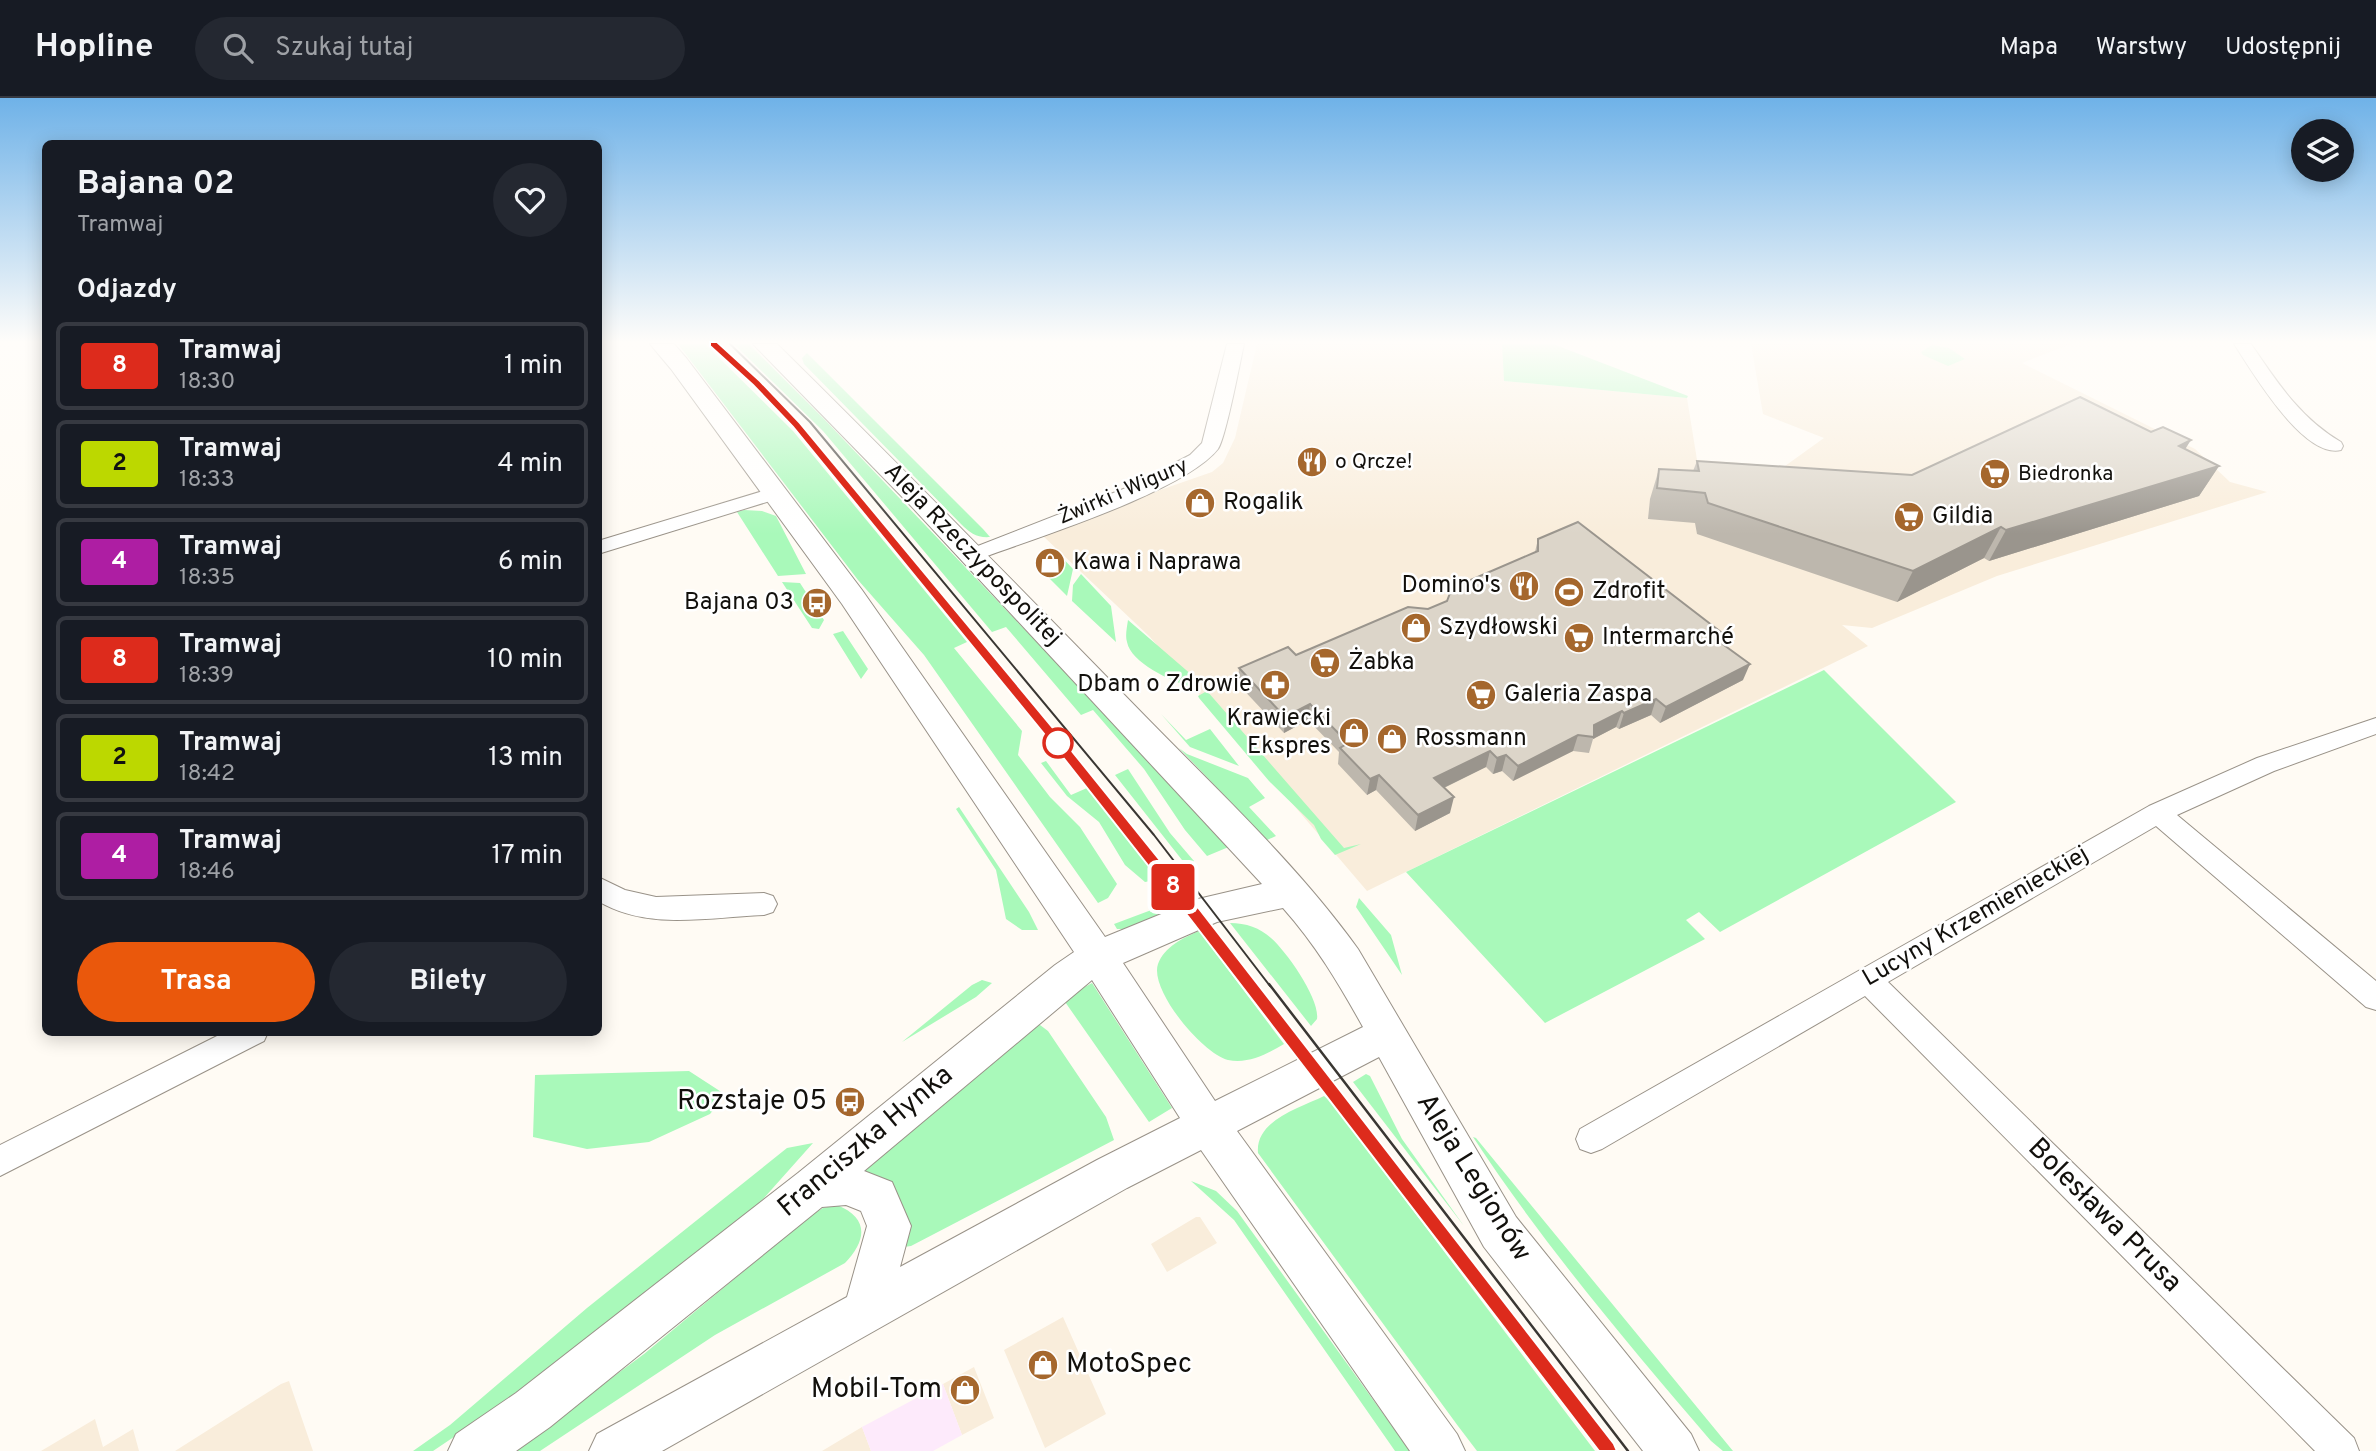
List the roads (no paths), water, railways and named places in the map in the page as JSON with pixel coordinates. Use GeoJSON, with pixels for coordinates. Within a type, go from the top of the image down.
{"type":"FeatureCollection","features":[{"type":"Feature","properties":{"kind":"main road"},"geometry":{"type":"LineString","coordinates":[[711,407],[852,597],[1098,957],[1208,1125],[1440,1451]]}},
{"type":"Feature","properties":{"kind":"main road","name":"Aleja Rzeczypospolitej"},"geometry":{"type":"LineString","coordinates":[[826,407],[972,555],[1291,892]]}},
{"type":"Feature","properties":{"kind":"main road","name":"Franciszka Hynka"},"geometry":{"type":"LineString","coordinates":[[472,1451],[533,1410],[813,1187],[1042,995],[1098,957],[1223,905],[1291,892]]}},
{"type":"Feature","properties":{"kind":"main road","name":"Aleja Legionów"},"geometry":{"type":"LineString","coordinates":[[1291,892],[1318,922],[1345,960],[1500,1232],[1674,1451]]}},
{"type":"Feature","properties":{"kind":"main road"},"geometry":{"type":"LineString","coordinates":[[614,1451],[1112,1174],[1387,1034]]}},
{"type":"Feature","properties":{"kind":"main road"},"geometry":{"type":"LineString","coordinates":[[813,1187],[846,1185],[877,1197],[889,1226],[866,1309]]}},
{"type":"Feature","properties":{"kind":"street","name":"Żwirki i Wigury"},"geometry":{"type":"LineString","coordinates":[[972,555],[1170,476],[1208,450],[1221,407]]}},
{"type":"Feature","properties":{"kind":"street"},"geometry":{"type":"LineString","coordinates":[[2287,407],[2298,423],[2312,435],[2334,446]]}},
{"type":"Feature","properties":{"kind":"street"},"geometry":{"type":"LineString","coordinates":[[602,547],[776,493]]}},
{"type":"Feature","properties":{"kind":"street","name":"Lucyny Krzemienieckiej"},"geometry":{"type":"LineString","coordinates":[[1591,1139],[2158,813],[2309,747],[2376,726]]}},
{"type":"Feature","properties":{"kind":"street"},"geometry":{"type":"LineString","coordinates":[[2158,813],[2376,998]]}},
{"type":"Feature","properties":{"kind":"street"},"geometry":{"type":"LineString","coordinates":[[602,890],[615,899],[649,909],[764,904]]}},
{"type":"Feature","properties":{"kind":"street","name":"Bolesława Prusa"},"geometry":{"type":"LineString","coordinates":[[1867,980],[2341,1451]]}},
{"type":"Feature","properties":{"kind":"street"},"geometry":{"type":"LineString","coordinates":[[0,1161],[246,1036]]}},
{"type":"Feature","properties":{"kind":"tram line"},"geometry":{"type":"LineString","coordinates":[[779,407],[1137,840],[1249,986]]}},
{"type":"Feature","properties":{"kind":"tram line","name":"8"},"geometry":{"type":"LineString","coordinates":[[779,407],[1137,840],[1606,1451]]}},
{"type":"Feature","properties":{"kind":"tram line"},"geometry":{"type":"LineString","coordinates":[[795,407],[810,422],[1154,835],[1270,986]]}},
{"type":"Feature","properties":{"kind":"tram line"},"geometry":{"type":"LineString","coordinates":[[1248,984],[1606,1451]]}},
{"type":"Feature","properties":{"kind":"tram line"},"geometry":{"type":"LineString","coordinates":[[1269,984],[1628,1451]]}},
{"type":"Feature","properties":{"kind":"place","name":"o Qrcze!"},"geometry":{"type":"Point","coordinates":[1312,462]}},
{"type":"Feature","properties":{"kind":"place","name":"Biedronka"},"geometry":{"type":"Point","coordinates":[1995,474]}},
{"type":"Feature","properties":{"kind":"place","name":"Rogalik"},"geometry":{"type":"Point","coordinates":[1200,503]}},
{"type":"Feature","properties":{"kind":"place","name":"Gildia"},"geometry":{"type":"Point","coordinates":[1909,517]}},
{"type":"Feature","properties":{"kind":"place","name":"Kawa i Naprawa"},"geometry":{"type":"Point","coordinates":[1050,563]}},
{"type":"Feature","properties":{"kind":"place","name":"Domino's"},"geometry":{"type":"Point","coordinates":[1524,586]}},
{"type":"Feature","properties":{"kind":"place","name":"Zdrofit"},"geometry":{"type":"Point","coordinates":[1569,592]}},
{"type":"Feature","properties":{"kind":"place","name":"Bajana 03"},"geometry":{"type":"Point","coordinates":[817,603]}},
{"type":"Feature","properties":{"kind":"place","name":"Szydłowski"},"geometry":{"type":"Point","coordinates":[1416,628]}},
{"type":"Feature","properties":{"kind":"place","name":"Intermarché"},"geometry":{"type":"Point","coordinates":[1579,638]}},
{"type":"Feature","properties":{"kind":"place","name":"Żabka"},"geometry":{"type":"Point","coordinates":[1325,663]}},
{"type":"Feature","properties":{"kind":"place","name":"Dbam o Zdrowie"},"geometry":{"type":"Point","coordinates":[1275,685]}},
{"type":"Feature","properties":{"kind":"place","name":"Galeria Zaspa"},"geometry":{"type":"Point","coordinates":[1481,695]}},
{"type":"Feature","properties":{"kind":"place","name":"Krawiecki Ekspres"},"geometry":{"type":"Point","coordinates":[1354,733]}},
{"type":"Feature","properties":{"kind":"place","name":"Rossmann"},"geometry":{"type":"Point","coordinates":[1392,739]}},
{"type":"Feature","properties":{"kind":"place","name":"Rozstaje 05"},"geometry":{"type":"Point","coordinates":[850,1102]}},
{"type":"Feature","properties":{"kind":"place","name":"MotoSpec"},"geometry":{"type":"Point","coordinates":[1043,1365]}},
{"type":"Feature","properties":{"kind":"place","name":"Mobil-Tom"},"geometry":{"type":"Point","coordinates":[965,1390]}}]}
